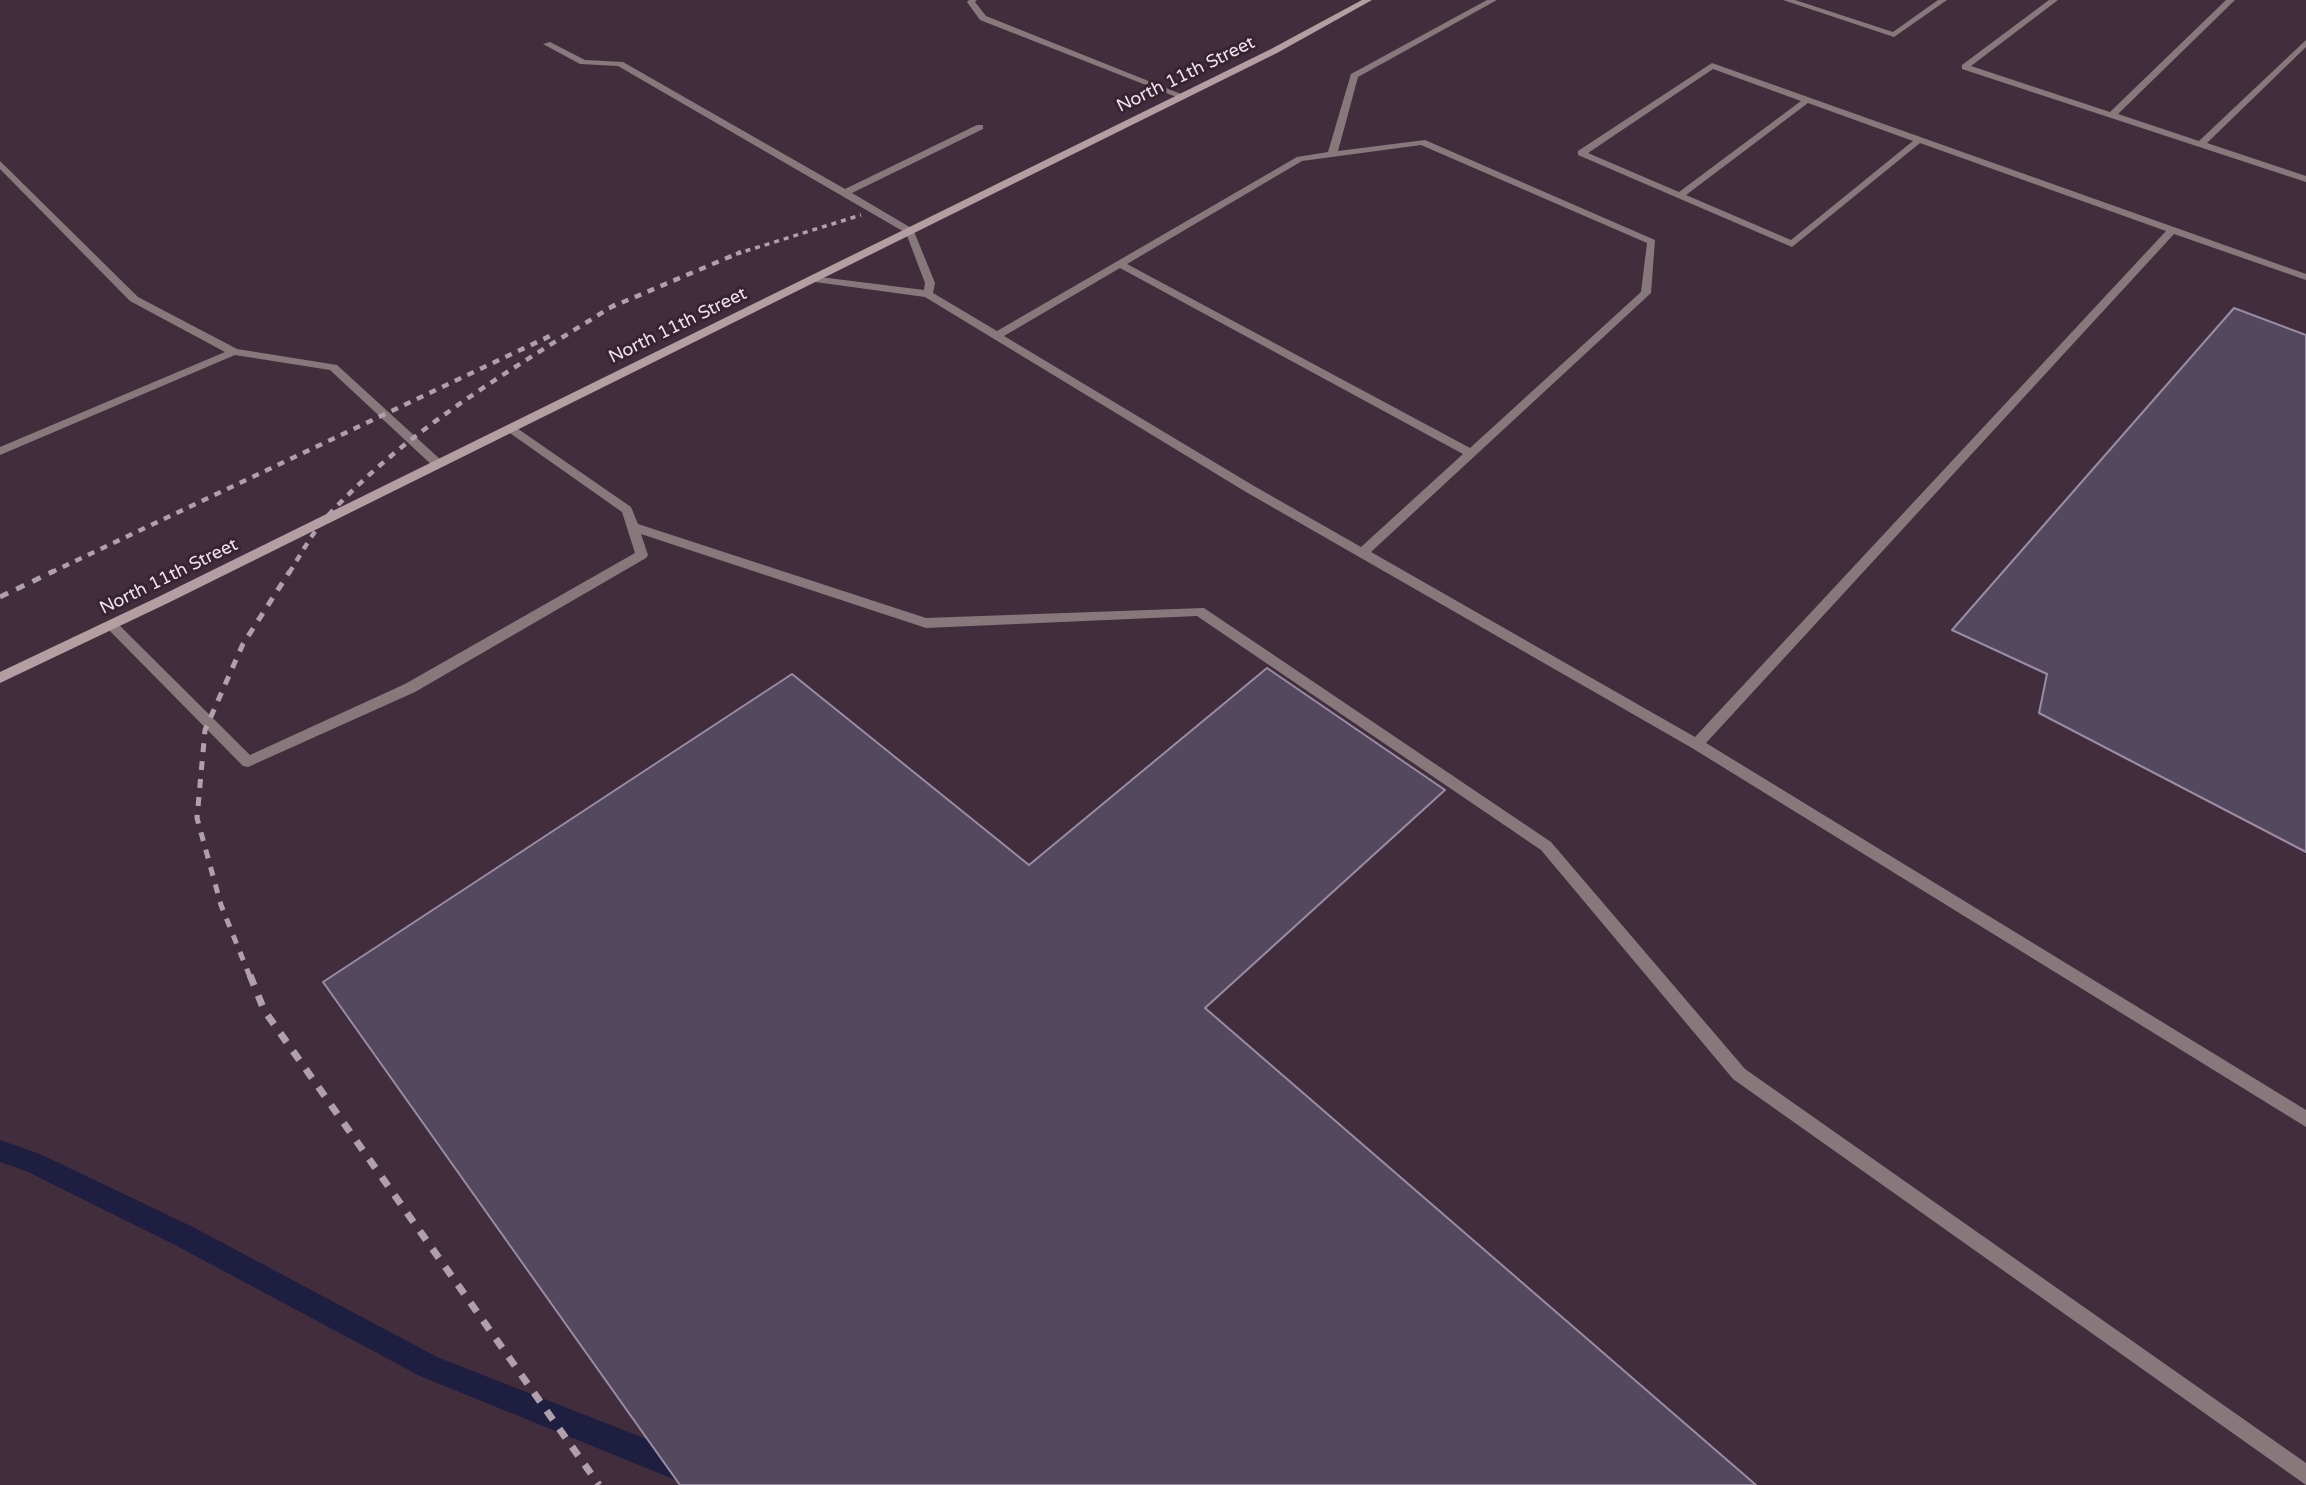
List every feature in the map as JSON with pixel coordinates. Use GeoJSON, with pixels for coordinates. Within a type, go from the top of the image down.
{"type":"FeatureCollection","features":[{"type":"Feature","properties":{"kind":"main road","name":"North 11th Street"},"geometry":{"type":"LineString","coordinates":[[0,678],[1182,96],[1365,0]]}},
{"type":"Feature","properties":{"kind":"lane"},"geometry":{"type":"LineString","coordinates":[[973,0],[971,2],[983,18],[993,23],[1182,96]]}},
{"type":"Feature","properties":{"kind":"lane"},"geometry":{"type":"LineString","coordinates":[[1332,155],[1354,75],[1493,0]]}},
{"type":"Feature","properties":{"kind":"lane"},"geometry":{"type":"LineString","coordinates":[[1787,0],[1894,35],[1944,0]]}},
{"type":"Feature","properties":{"kind":"lane"},"geometry":{"type":"LineString","coordinates":[[2054,0],[1965,67],[2306,179]]}},
{"type":"Feature","properties":{"kind":"lane"},"geometry":{"type":"LineString","coordinates":[[2112,115],[2231,0]]}},
{"type":"Feature","properties":{"kind":"lane"},"geometry":{"type":"LineString","coordinates":[[2201,144],[2302,51],[2306,42]]}},
{"type":"Feature","properties":{"kind":"lane"},"geometry":{"type":"LineString","coordinates":[[547,44],[583,62],[620,64],[910,231],[930,283],[928,294]]}},
{"type":"Feature","properties":{"kind":"lane"},"geometry":{"type":"LineString","coordinates":[[1919,140],[1792,244],[1581,153],[1712,66],[2306,277]]}},
{"type":"Feature","properties":{"kind":"lane"},"geometry":{"type":"LineString","coordinates":[[1679,195],[1807,100]]}},
{"type":"Feature","properties":{"kind":"lane"},"geometry":{"type":"LineString","coordinates":[[845,193],[980,127]]}},
{"type":"Feature","properties":{"kind":"lane"},"geometry":{"type":"LineString","coordinates":[[996,336],[1300,159],[1422,142],[1652,242],[1646,293],[1362,552]]}},
{"type":"Feature","properties":{"kind":"lane"},"geometry":{"type":"LineString","coordinates":[[0,164],[134,299],[234,352],[333,367],[438,464]]}},
{"type":"Feature","properties":{"kind":"lane"},"geometry":{"type":"LineString","coordinates":[[1696,744],[2172,230]]}},
{"type":"Feature","properties":{"kind":"lane"},"geometry":{"type":"LineString","coordinates":[[1120,264],[1471,453]]}},
{"type":"Feature","properties":{"kind":"lane"},"geometry":{"type":"LineString","coordinates":[[812,279],[928,294],[1250,489],[1696,744],[2306,1119]]}},
{"type":"Feature","properties":{"kind":"lane"},"geometry":{"type":"LineString","coordinates":[[0,451],[234,352]]}},
{"type":"Feature","properties":{"kind":"lane"},"geometry":{"type":"LineString","coordinates":[[111,625],[248,762],[410,688],[642,555],[627,510],[511,428]]}},
{"type":"Feature","properties":{"kind":"lane"},"geometry":{"type":"LineString","coordinates":[[633,527],[926,623],[1199,611],[1546,846],[1739,1074],[2306,1475]]}},
{"type":"Feature","properties":{"kind":"building"},"geometry":{"type":"Polygon","coordinates":[[[2234,308],[2306,335],[2306,852],[2039,713],[2047,674],[1952,630],[2234,308]]]}},
{"type":"Feature","properties":{"kind":"building"},"geometry":{"type":"Polygon","coordinates":[[[1267,668],[1445,790],[1205,1008],[1756,1485],[680,1485],[323,982],[792,674],[1029,865],[1267,668]]]}},
{"type":"Feature","properties":{"kind":"waterway"},"geometry":{"type":"LineString","coordinates":[[0,1151],[32,1162],[184,1236],[429,1367],[677,1465],[718,1485]]}},
{"type":"Feature","properties":{"kind":"railway"},"geometry":{"type":"LineString","coordinates":[[737,254],[861,215]]}},
{"type":"Feature","properties":{"kind":"railway"},"geometry":{"type":"LineString","coordinates":[[737,254],[741,252]]}},
{"type":"Feature","properties":{"kind":"railway"},"geometry":{"type":"LineString","coordinates":[[611,307],[737,254]]}},
{"type":"Feature","properties":{"kind":"railway"},"geometry":{"type":"LineString","coordinates":[[611,307],[616,304]]}},
{"type":"Feature","properties":{"kind":"railway"},"geometry":{"type":"LineString","coordinates":[[289,573],[324,520],[390,457],[500,376],[611,307]]}},
{"type":"Feature","properties":{"kind":"railway"},"geometry":{"type":"LineString","coordinates":[[50,573],[552,335]]}},
{"type":"Feature","properties":{"kind":"railway"},"geometry":{"type":"LineString","coordinates":[[0,597],[54,571]]}},
{"type":"Feature","properties":{"kind":"railway"},"geometry":{"type":"LineString","coordinates":[[250,977],[221,905],[197,818],[205,730],[243,644],[290,571]]}},
{"type":"Feature","properties":{"kind":"railway"},"geometry":{"type":"LineString","coordinates":[[250,975],[264,1010],[599,1485]]}}]}
